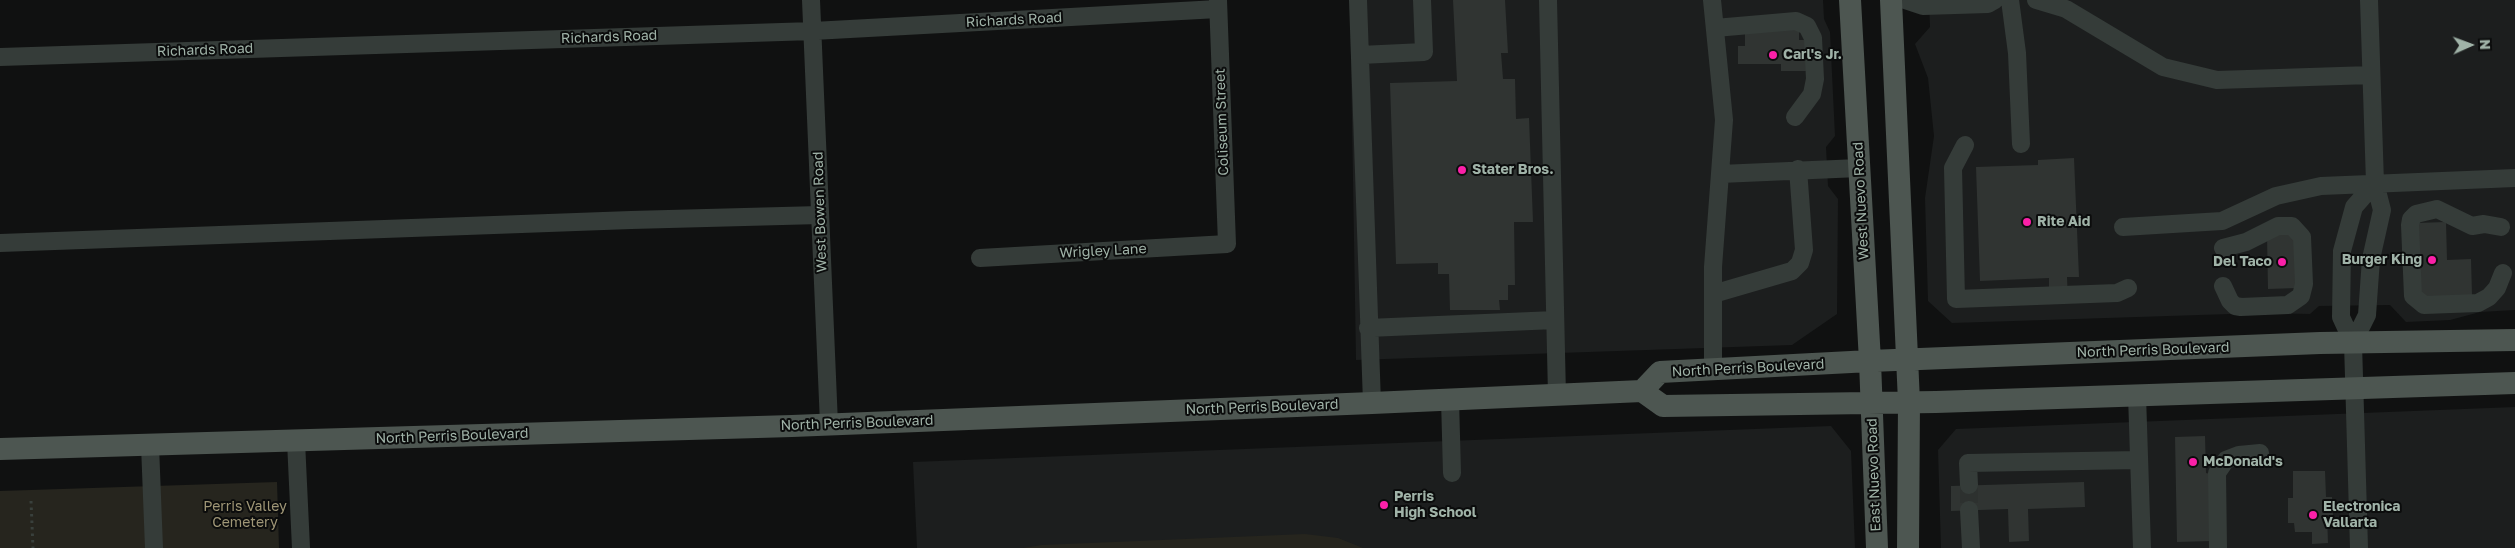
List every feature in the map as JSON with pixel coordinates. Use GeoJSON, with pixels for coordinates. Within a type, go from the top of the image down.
{"type":"FeatureCollection","features":[{"type":"Feature","properties":{"kind":"main road","name":"West Nuevo Road"},"geometry":{"type":"LineString","coordinates":[[1850,0],[1871,402]]}},
{"type":"Feature","properties":{"kind":"main road"},"geometry":{"type":"LineString","coordinates":[[1890,0],[1909,402],[1908,548]]}},
{"type":"Feature","properties":{"kind":"main road","name":"North Perris Boulevard"},"geometry":{"type":"LineString","coordinates":[[0,449],[829,424],[1557,395],[1642,391],[1660,372],[1870,361],[2353,343],[2515,340]]}},
{"type":"Feature","properties":{"kind":"main road"},"geometry":{"type":"LineString","coordinates":[[1642,391],[1663,406],[1909,402],[2515,383]]}},
{"type":"Feature","properties":{"kind":"main road","name":"East Nuevo Road"},"geometry":{"type":"LineString","coordinates":[[1871,402],[1877,548]]}},
{"type":"Feature","properties":{"kind":"street","name":"West Bowen Road"},"geometry":{"type":"LineString","coordinates":[[811,0],[829,424]]}},
{"type":"Feature","properties":{"kind":"street"},"geometry":{"type":"LineString","coordinates":[[1358,0],[1372,403]]}},
{"type":"Feature","properties":{"kind":"street"},"geometry":{"type":"LineString","coordinates":[[1360,55],[1424,52],[1422,0]]}},
{"type":"Feature","properties":{"kind":"street"},"geometry":{"type":"LineString","coordinates":[[1548,0],[1557,395]]}},
{"type":"Feature","properties":{"kind":"street"},"geometry":{"type":"LineString","coordinates":[[1712,0],[1724,120],[1713,294],[1713,370]]}},
{"type":"Feature","properties":{"kind":"street"},"geometry":{"type":"LineString","coordinates":[[1905,0],[1923,6],[1988,4],[1995,0]]}},
{"type":"Feature","properties":{"kind":"street"},"geometry":{"type":"LineString","coordinates":[[2010,0],[2017,53],[2021,144]]}},
{"type":"Feature","properties":{"kind":"street"},"geometry":{"type":"LineString","coordinates":[[2036,0],[2066,9],[2163,67],[2216,80],[2371,75]]}},
{"type":"Feature","properties":{"kind":"street"},"geometry":{"type":"LineString","coordinates":[[2353,343],[2367,315],[2370,259],[2382,210],[2375,183],[2368,0]]}},
{"type":"Feature","properties":{"kind":"street","name":"Richards Road"},"geometry":{"type":"LineString","coordinates":[[0,57],[813,31],[1218,5]]}},
{"type":"Feature","properties":{"kind":"street","name":"Coliseum Street"},"geometry":{"type":"LineString","coordinates":[[1218,5],[1227,244]]}},
{"type":"Feature","properties":{"kind":"street"},"geometry":{"type":"LineString","coordinates":[[1715,28],[1796,22],[1807,26],[1813,38],[1815,78],[1812,94],[1795,117]]}},
{"type":"Feature","properties":{"kind":"street"},"geometry":{"type":"LineString","coordinates":[[1965,145],[1953,168],[1956,299],[2117,293],[2128,288]]}},
{"type":"Feature","properties":{"kind":"street"},"geometry":{"type":"LineString","coordinates":[[1720,174],[1798,169],[1859,168]]}},
{"type":"Feature","properties":{"kind":"street"},"geometry":{"type":"LineString","coordinates":[[1713,294],[1792,271],[1800,262],[1804,250],[1798,169]]}},
{"type":"Feature","properties":{"kind":"street"},"geometry":{"type":"LineString","coordinates":[[2123,227],[2222,221],[2276,196],[2321,186],[2515,178]]}},
{"type":"Feature","properties":{"kind":"street"},"geometry":{"type":"LineString","coordinates":[[2359,548],[2356,388],[2353,343],[2340,317],[2342,251],[2354,207],[2375,183]]}},
{"type":"Feature","properties":{"kind":"street"},"geometry":{"type":"LineString","coordinates":[[2502,227],[2484,224],[2472,226],[2437,209],[2416,214],[2411,219],[2410,225],[2413,296],[2424,305],[2478,303],[2489,297],[2497,288],[2503,273]]}},
{"type":"Feature","properties":{"kind":"street"},"geometry":{"type":"LineString","coordinates":[[0,243],[820,215]]}},
{"type":"Feature","properties":{"kind":"street"},"geometry":{"type":"LineString","coordinates":[[2223,248],[2246,242],[2278,226],[2292,226],[2302,237],[2304,284],[2301,296],[2288,305],[2241,307],[2236,306],[2230,301],[2223,286]]}},
{"type":"Feature","properties":{"kind":"street","name":"Wrigley Lane"},"geometry":{"type":"LineString","coordinates":[[980,258],[1227,244]]}},
{"type":"Feature","properties":{"kind":"street"},"geometry":{"type":"LineString","coordinates":[[1368,328],[1555,320]]}},
{"type":"Feature","properties":{"kind":"street"},"geometry":{"type":"LineString","coordinates":[[2137,395],[2142,548]]}},
{"type":"Feature","properties":{"kind":"street"},"geometry":{"type":"LineString","coordinates":[[1450,399],[1452,473]]}},
{"type":"Feature","properties":{"kind":"street"},"geometry":{"type":"LineString","coordinates":[[296,441],[300,548]]}},
{"type":"Feature","properties":{"kind":"street"},"geometry":{"type":"LineString","coordinates":[[150,444],[154,548]]}},
{"type":"Feature","properties":{"kind":"street"},"geometry":{"type":"LineString","coordinates":[[2218,548],[2217,473],[2226,460],[2239,455],[2260,453]]}},
{"type":"Feature","properties":{"kind":"street"},"geometry":{"type":"LineString","coordinates":[[1969,485],[1968,463],[2139,460]]}},
{"type":"Feature","properties":{"kind":"street"},"geometry":{"type":"LineString","coordinates":[[1970,510],[1971,548]]}},
{"type":"Feature","properties":{"kind":"path"},"geometry":{"type":"LineString","coordinates":[[32,501],[33,548]]}},
{"type":"Feature","properties":{"kind":"shaded area"},"geometry":{"type":"Polygon","coordinates":[[[1350,0],[1823,0],[1824,19],[1830,32],[1835,136],[1826,147],[1828,186],[1838,199],[1837,314],[1792,345],[1356,360],[1350,0]]]}},
{"type":"Feature","properties":{"kind":"shaded area"},"geometry":{"type":"Polygon","coordinates":[[[1929,0],[2515,0],[2515,310],[2480,312],[2450,320],[2406,322],[2390,305],[2319,306],[2310,314],[2261,313],[1952,323],[1928,301],[1925,198],[1934,136],[1928,78],[1915,44],[1930,27],[1929,0]]]}},
{"type":"Feature","properties":{"kind":"shaded area"},"geometry":{"type":"Polygon","coordinates":[[[2515,407],[2515,548],[1941,548],[1938,450],[1956,429],[2515,407]]]}},
{"type":"Feature","properties":{"kind":"shaded area","name":"Perris High School"},"geometry":{"type":"Polygon","coordinates":[[[1831,426],[1851,451],[1855,548],[917,548],[913,462],[1831,426]]]}},
{"type":"Feature","properties":{"kind":"green space","name":"Perris Valley Cemetery"},"geometry":{"type":"Polygon","coordinates":[[[277,482],[279,548],[0,548],[0,491],[277,482]]]}},
{"type":"Feature","properties":{"kind":"green space"},"geometry":{"type":"Polygon","coordinates":[[[1305,534],[1338,538],[1363,548],[1023,548],[1042,545],[1305,534]]]}},
{"type":"Feature","properties":{"kind":"building","name":"Stater Bros."},"geometry":{"type":"Polygon","coordinates":[[[1453,0],[1505,0],[1508,53],[1501,53],[1503,79],[1515,79],[1516,119],[1529,118],[1533,222],[1514,222],[1515,285],[1508,285],[1508,300],[1499,300],[1500,310],[1450,310],[1449,274],[1438,274],[1438,263],[1396,264],[1390,83],[1457,81],[1453,0]]]}},
{"type":"Feature","properties":{"kind":"building","name":"Carl's Jr."},"geometry":{"type":"Polygon","coordinates":[[[1799,29],[1799,40],[1807,40],[1807,71],[1781,71],[1781,64],[1738,64],[1738,46],[1745,46],[1745,30],[1799,29]]]}},
{"type":"Feature","properties":{"kind":"building","name":"Rite Aid"},"geometry":{"type":"Polygon","coordinates":[[[2074,158],[2079,277],[2067,277],[2068,303],[2049,303],[2049,278],[1980,281],[1976,167],[2038,165],[2038,160],[2074,158]]]}},
{"type":"Feature","properties":{"kind":"building","name":"Burger King"},"geometry":{"type":"Polygon","coordinates":[[[2446,222],[2447,260],[2471,259],[2472,295],[2419,297],[2416,223],[2446,222]]]}},
{"type":"Feature","properties":{"kind":"building","name":"Del Taco"},"geometry":{"type":"Polygon","coordinates":[[[2295,234],[2297,288],[2268,289],[2267,235],[2295,234]]]}},
{"type":"Feature","properties":{"kind":"building"},"geometry":{"type":"Polygon","coordinates":[[[2205,436],[2206,473],[2210,474],[2212,541],[2177,542],[2175,437],[2205,436]]]}},
{"type":"Feature","properties":{"kind":"building"},"geometry":{"type":"Polygon","coordinates":[[[2293,471],[2325,471],[2326,497],[2332,497],[2333,515],[2327,515],[2328,543],[2312,544],[2312,532],[2295,532],[2294,523],[2288,523],[2288,498],[2293,498],[2293,471]]]}},
{"type":"Feature","properties":{"kind":"building"},"geometry":{"type":"Polygon","coordinates":[[[2084,482],[2085,507],[2028,509],[2029,541],[2009,542],[2008,509],[1951,511],[1951,486],[2084,482]]]}},
{"type":"Feature","properties":{"kind":"tunnel"},"geometry":{"type":"LineString","coordinates":[[1969,485],[1969,510]]}},
{"type":"Feature","properties":{"kind":"place","name":"Carl's Jr."},"geometry":{"type":"Point","coordinates":[1773,55]}},
{"type":"Feature","properties":{"kind":"place","name":"Stater Bros."},"geometry":{"type":"Point","coordinates":[1462,170]}},
{"type":"Feature","properties":{"kind":"place","name":"Rite Aid"},"geometry":{"type":"Point","coordinates":[2027,222]}},
{"type":"Feature","properties":{"kind":"place","name":"Burger King"},"geometry":{"type":"Point","coordinates":[2432,260]}},
{"type":"Feature","properties":{"kind":"place","name":"Del Taco"},"geometry":{"type":"Point","coordinates":[2282,262]}},
{"type":"Feature","properties":{"kind":"place","name":"McDonald's"},"geometry":{"type":"Point","coordinates":[2193,462]}},
{"type":"Feature","properties":{"kind":"place","name":"Perris High School"},"geometry":{"type":"Point","coordinates":[1384,505]}},
{"type":"Feature","properties":{"kind":"place","name":"Electronica Vallarta"},"geometry":{"type":"Point","coordinates":[2313,515]}}]}
